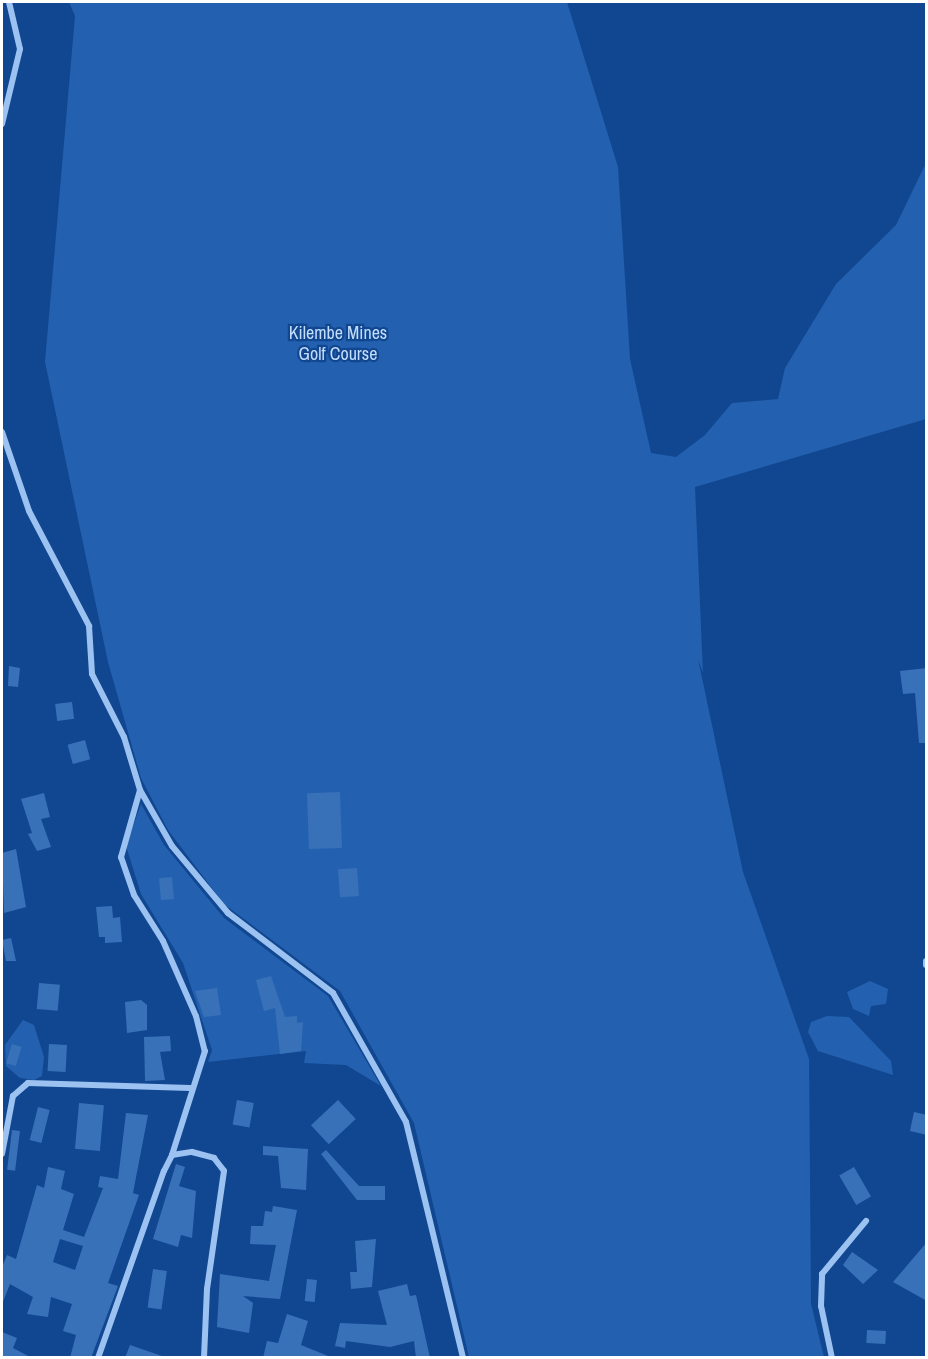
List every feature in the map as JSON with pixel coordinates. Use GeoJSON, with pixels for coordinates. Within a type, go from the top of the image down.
{"type":"FeatureCollection","features":[{"type":"Feature","properties":{"kind":"street"},"geometry":{"type":"LineString","coordinates":[[2,124],[20,49],[9,2]]}},
{"type":"Feature","properties":{"kind":"street"},"geometry":{"type":"LineString","coordinates":[[2,432],[29,511],[89,626],[92,674],[124,737],[140,790],[172,846],[228,913],[333,993],[360,1034],[406,1122],[463,1358]]}},
{"type":"Feature","properties":{"kind":"street"},"geometry":{"type":"LineString","coordinates":[[99,1358],[172,1155],[190,1088],[205,1051],[196,1016],[163,941],[134,895],[121,857],[140,790]]}},
{"type":"Feature","properties":{"kind":"street"},"geometry":{"type":"LineString","coordinates":[[2,1154],[13,1096],[28,1083],[190,1088]]}},
{"type":"Feature","properties":{"kind":"street"},"geometry":{"type":"LineString","coordinates":[[172,1155],[204,1155],[224,1171],[207,1289],[204,1358]]}},
{"type":"Feature","properties":{"kind":"street"},"geometry":{"type":"LineString","coordinates":[[832,1358],[821,1306],[822,1274],[866,1221]]}},
{"type":"Feature","properties":{"kind":"green space","name":"Kilembe Mines Golf Course"},"geometry":{"type":"Polygon","coordinates":[[[69,2],[567,2],[618,167],[630,359],[651,453],[676,457],[705,435],[732,403],[778,399],[785,368],[836,284],[896,225],[926,163],[926,419],[695,487],[703,673],[698,659],[743,872],[809,1059],[811,1304],[824,1357],[469,1357],[414,1123],[340,991],[224,904],[168,830],[141,778],[108,662],[45,362],[75,16],[69,2]]]}},
{"type":"Feature","properties":{"kind":"green space"},"geometry":{"type":"Polygon","coordinates":[[[141,804],[164,845],[224,918],[328,996],[381,1086],[346,1065],[304,1063],[306,1051],[208,1062],[212,1050],[183,963],[141,894],[126,846],[141,804]]]}},
{"type":"Feature","properties":{"kind":"green space"},"geometry":{"type":"Polygon","coordinates":[[[870,981],[888,989],[886,1004],[871,1006],[869,1016],[853,1009],[847,992],[870,981]]]}},
{"type":"Feature","properties":{"kind":"green space"},"geometry":{"type":"Polygon","coordinates":[[[827,1016],[849,1017],[891,1061],[893,1075],[818,1051],[808,1032],[811,1022],[827,1016]]]}},
{"type":"Feature","properties":{"kind":"green space"},"geometry":{"type":"Polygon","coordinates":[[[23,1020],[34,1025],[44,1057],[42,1076],[34,1080],[20,1078],[6,1066],[5,1045],[23,1020]]]}},
{"type":"Feature","properties":{"kind":"building"},"geometry":{"type":"Polygon","coordinates":[[[9,666],[20,668],[18,687],[8,686],[9,666]]]}},
{"type":"Feature","properties":{"kind":"building"},"geometry":{"type":"Polygon","coordinates":[[[927,668],[927,743],[919,743],[915,693],[903,694],[900,671],[927,668]]]}},
{"type":"Feature","properties":{"kind":"building"},"geometry":{"type":"Polygon","coordinates":[[[72,702],[74,719],[57,721],[55,704],[72,702]]]}},
{"type":"Feature","properties":{"kind":"building"},"geometry":{"type":"Polygon","coordinates":[[[85,740],[90,759],[73,764],[68,745],[85,740]]]}},
{"type":"Feature","properties":{"kind":"building"},"geometry":{"type":"Polygon","coordinates":[[[340,792],[342,848],[309,849],[307,793],[340,792]]]}},
{"type":"Feature","properties":{"kind":"building"},"geometry":{"type":"Polygon","coordinates":[[[44,793],[50,817],[41,819],[51,847],[37,851],[28,834],[32,833],[21,799],[44,793]]]}},
{"type":"Feature","properties":{"kind":"building"},"geometry":{"type":"Polygon","coordinates":[[[16,849],[26,907],[4,913],[2,853],[16,849]]]}},
{"type":"Feature","properties":{"kind":"building"},"geometry":{"type":"Polygon","coordinates":[[[357,868],[359,896],[340,897],[338,869],[357,868]]]}},
{"type":"Feature","properties":{"kind":"building"},"geometry":{"type":"Polygon","coordinates":[[[172,877],[174,899],[161,900],[159,878],[172,877]]]}},
{"type":"Feature","properties":{"kind":"building"},"geometry":{"type":"Polygon","coordinates":[[[112,906],[113,918],[120,917],[122,942],[105,943],[105,937],[99,937],[96,907],[112,906]]]}},
{"type":"Feature","properties":{"kind":"building"},"geometry":{"type":"Polygon","coordinates":[[[11,938],[16,961],[6,961],[2,940],[11,938]]]}},
{"type":"Feature","properties":{"kind":"building"},"geometry":{"type":"Polygon","coordinates":[[[271,976],[285,1017],[297,1016],[297,1023],[303,1022],[301,1051],[280,1054],[275,1008],[264,1011],[256,980],[271,976]]]}},
{"type":"Feature","properties":{"kind":"building"},"geometry":{"type":"Polygon","coordinates":[[[39,983],[60,985],[58,1011],[37,1009],[39,983]]]}},
{"type":"Feature","properties":{"kind":"building"},"geometry":{"type":"Polygon","coordinates":[[[217,988],[221,1015],[204,1017],[195,991],[217,988]]]}},
{"type":"Feature","properties":{"kind":"building"},"geometry":{"type":"Polygon","coordinates":[[[141,1000],[147,1005],[147,1030],[127,1033],[125,1002],[141,1000]]]}},
{"type":"Feature","properties":{"kind":"building"},"geometry":{"type":"Polygon","coordinates":[[[170,1036],[171,1051],[160,1052],[165,1080],[145,1081],[144,1037],[170,1036]]]}},
{"type":"Feature","properties":{"kind":"building"},"geometry":{"type":"Polygon","coordinates":[[[12,1044],[22,1047],[16,1066],[6,1063],[12,1044]]]}},
{"type":"Feature","properties":{"kind":"building"},"geometry":{"type":"Polygon","coordinates":[[[49,1044],[67,1045],[66,1072],[48,1071],[49,1044]]]}},
{"type":"Feature","properties":{"kind":"building"},"geometry":{"type":"Polygon","coordinates":[[[237,1100],[254,1103],[249,1128],[233,1125],[237,1100]]]}},
{"type":"Feature","properties":{"kind":"building"},"geometry":{"type":"Polygon","coordinates":[[[338,1100],[356,1119],[329,1144],[311,1125],[338,1100]]]}},
{"type":"Feature","properties":{"kind":"building"},"geometry":{"type":"Polygon","coordinates":[[[79,1103],[104,1105],[100,1151],[75,1149],[79,1103]]]}},
{"type":"Feature","properties":{"kind":"building"},"geometry":{"type":"Polygon","coordinates":[[[38,1107],[50,1110],[41,1143],[30,1140],[38,1107]]]}},
{"type":"Feature","properties":{"kind":"building"},"geometry":{"type":"Polygon","coordinates":[[[914,1112],[927,1115],[927,1135],[910,1131],[914,1112]]]}},
{"type":"Feature","properties":{"kind":"building"},"geometry":{"type":"Polygon","coordinates":[[[126,1113],[148,1115],[133,1193],[139,1195],[108,1283],[118,1286],[91,1358],[70,1358],[76,1335],[63,1331],[72,1304],[51,1297],[48,1317],[27,1314],[33,1297],[10,1284],[2,1304],[2,1267],[7,1255],[16,1259],[37,1185],[44,1188],[48,1167],[65,1171],[61,1189],[74,1194],[63,1230],[84,1237],[103,1188],[98,1187],[100,1176],[118,1179],[126,1113]],[[60,1239],[53,1262],[75,1270],[83,1246],[60,1239]]]}},
{"type":"Feature","properties":{"kind":"building"},"geometry":{"type":"Polygon","coordinates":[[[12,1130],[20,1131],[15,1171],[7,1170],[12,1130]]]}},
{"type":"Feature","properties":{"kind":"building"},"geometry":{"type":"Polygon","coordinates":[[[263,1146],[308,1149],[306,1190],[281,1188],[278,1156],[263,1155],[263,1146]]]}},
{"type":"Feature","properties":{"kind":"building"},"geometry":{"type":"Polygon","coordinates":[[[326,1150],[359,1186],[385,1186],[385,1200],[357,1200],[321,1154],[326,1150]]]}},
{"type":"Feature","properties":{"kind":"building"},"geometry":{"type":"Polygon","coordinates":[[[176,1164],[185,1167],[179,1186],[196,1191],[192,1238],[181,1235],[178,1247],[153,1239],[176,1164]]]}},
{"type":"Feature","properties":{"kind":"building"},"geometry":{"type":"Polygon","coordinates":[[[854,1167],[871,1196],[856,1205],[839,1176],[854,1167]]]}},
{"type":"Feature","properties":{"kind":"building"},"geometry":{"type":"Polygon","coordinates":[[[273,1206],[297,1210],[280,1299],[243,1296],[253,1303],[249,1333],[217,1327],[220,1274],[269,1281],[276,1245],[250,1244],[251,1226],[263,1226],[265,1211],[272,1212],[273,1206]]]}},
{"type":"Feature","properties":{"kind":"building"},"geometry":{"type":"Polygon","coordinates":[[[376,1239],[372,1287],[351,1289],[350,1272],[357,1272],[355,1241],[376,1239]]]}},
{"type":"Feature","properties":{"kind":"building"},"geometry":{"type":"Polygon","coordinates":[[[927,1242],[927,1301],[893,1282],[927,1242]]]}},
{"type":"Feature","properties":{"kind":"building"},"geometry":{"type":"Polygon","coordinates":[[[852,1252],[878,1270],[863,1284],[843,1265],[852,1252]]]}},
{"type":"Feature","properties":{"kind":"building"},"geometry":{"type":"Polygon","coordinates":[[[153,1269],[167,1271],[161,1310],[148,1308],[153,1269]]]}},
{"type":"Feature","properties":{"kind":"building"},"geometry":{"type":"Polygon","coordinates":[[[307,1279],[317,1280],[315,1302],[305,1301],[307,1279]]]}},
{"type":"Feature","properties":{"kind":"building"},"geometry":{"type":"Polygon","coordinates":[[[407,1284],[410,1296],[416,1295],[430,1358],[416,1358],[414,1341],[390,1347],[346,1341],[345,1348],[335,1346],[340,1323],[387,1325],[378,1291],[407,1284]]]}},
{"type":"Feature","properties":{"kind":"building"},"geometry":{"type":"Polygon","coordinates":[[[287,1314],[308,1321],[301,1345],[333,1358],[263,1358],[267,1341],[278,1343],[287,1314]]]}},
{"type":"Feature","properties":{"kind":"building"},"geometry":{"type":"Polygon","coordinates":[[[867,1330],[886,1331],[885,1344],[866,1343],[867,1330]]]}},
{"type":"Feature","properties":{"kind":"building"},"geometry":{"type":"Polygon","coordinates":[[[2,1332],[17,1338],[13,1348],[32,1358],[2,1356],[2,1332]]]}},
{"type":"Feature","properties":{"kind":"building"},"geometry":{"type":"Polygon","coordinates":[[[130,1345],[162,1356],[162,1358],[125,1358],[130,1345]]]}}]}
